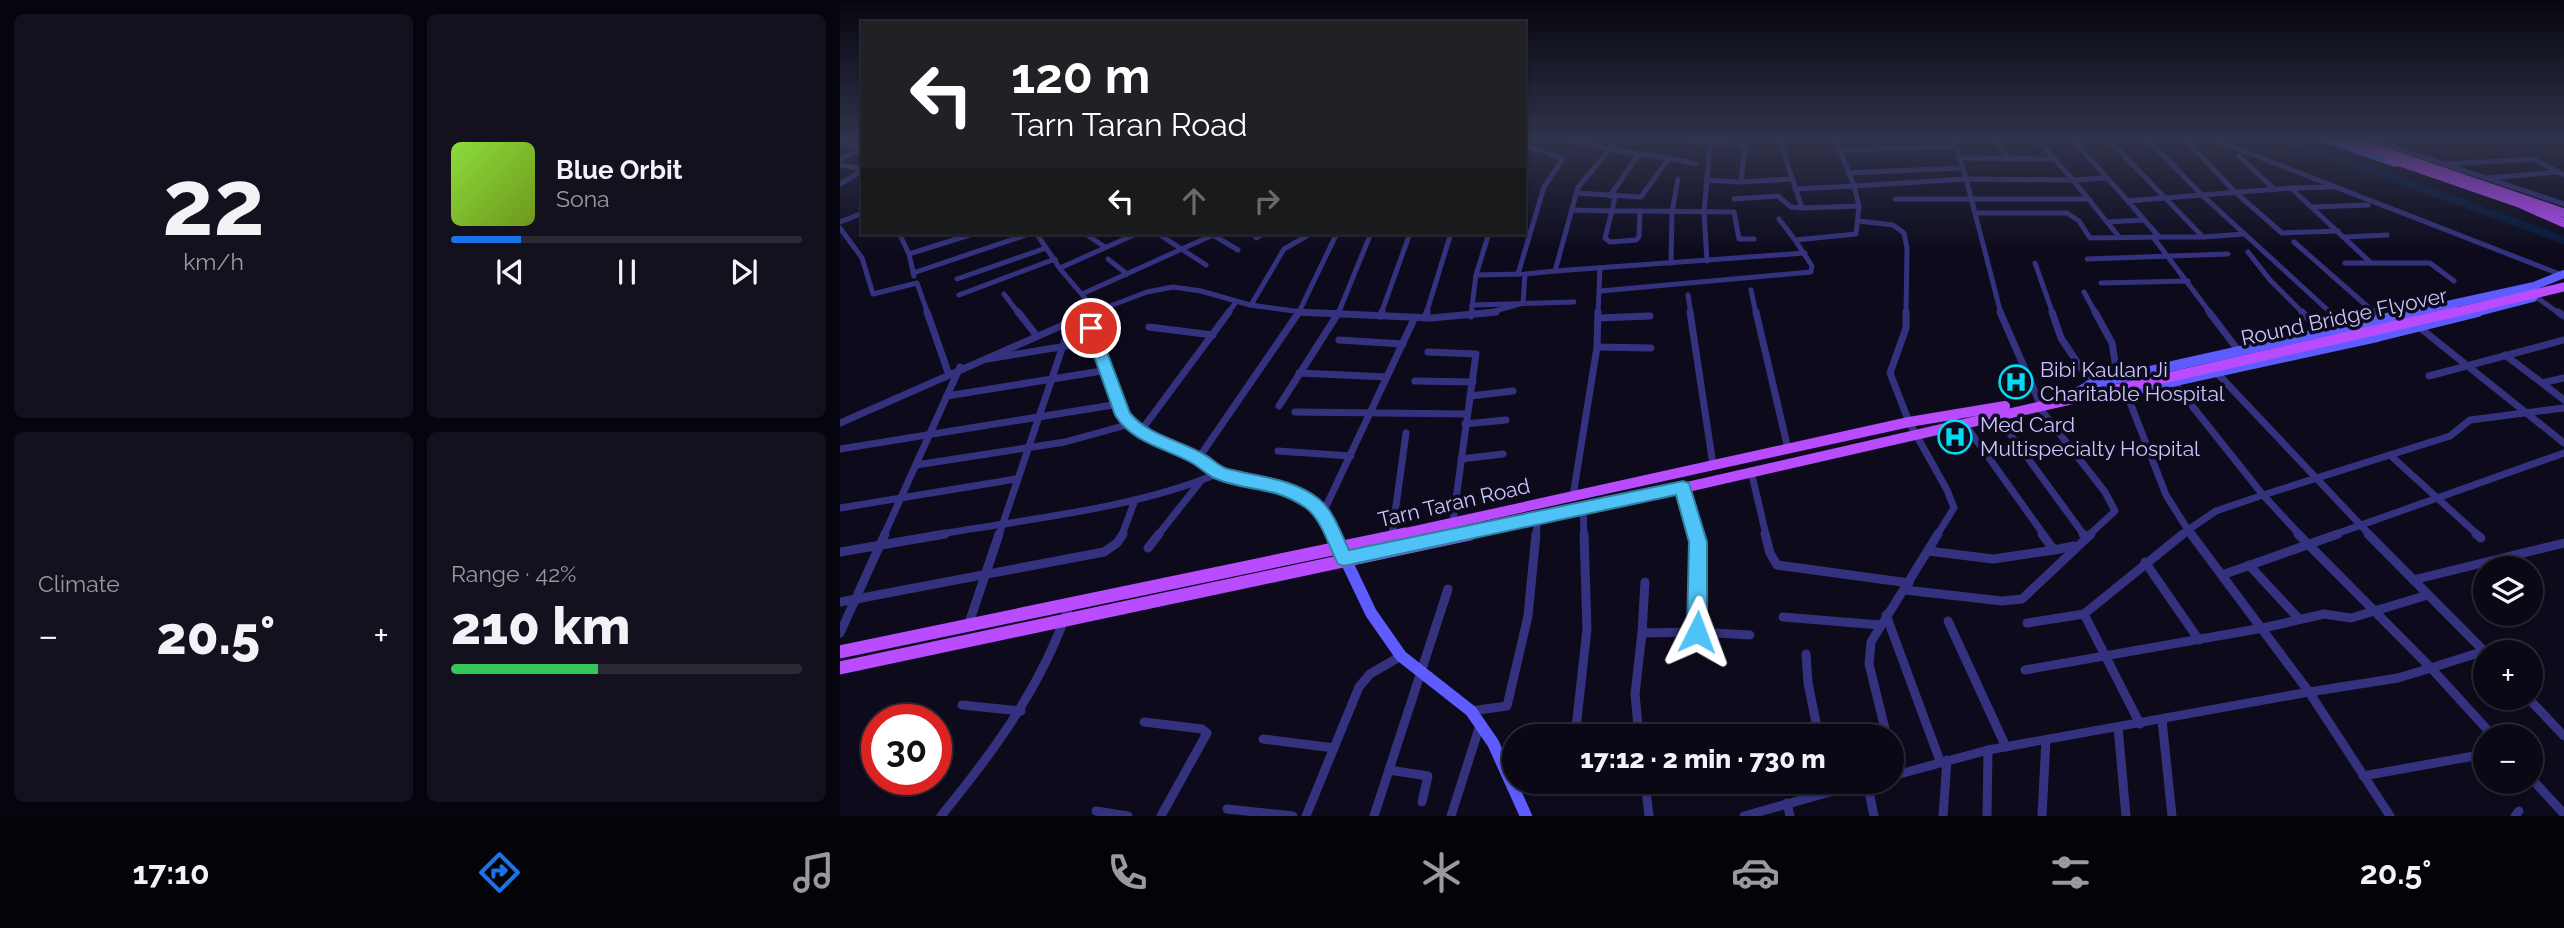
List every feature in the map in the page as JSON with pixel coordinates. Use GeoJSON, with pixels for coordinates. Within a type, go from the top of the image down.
{"type":"FeatureCollection","features":[{"type":"Feature","properties":{"kind":"main road"},"geometry":{"type":"LineString","coordinates":[[2442,176],[2519,203],[2564,223]]}},
{"type":"Feature","properties":{"kind":"main road"},"geometry":{"type":"LineString","coordinates":[[2454,176],[2564,214]]}},
{"type":"Feature","properties":{"kind":"main road","name":"Round Bridge Flyover"},"geometry":{"type":"LineString","coordinates":[[2043,403],[2545,287],[2563,276]]}},
{"type":"Feature","properties":{"kind":"main road","name":"Round Bridge Flyover"},"geometry":{"type":"LineString","coordinates":[[2076,393],[2094,386],[2564,288]]}},
{"type":"Feature","properties":{"kind":"main road","name":"Tarn Taran Road"},"geometry":{"type":"LineString","coordinates":[[840,652],[1342,553],[1451,537],[1683,488],[1912,428],[1964,423],[2076,393]]}},
{"type":"Feature","properties":{"kind":"main road","name":"Tarn Taran Road"},"geometry":{"type":"LineString","coordinates":[[840,668],[1065,621],[1342,553],[1392,536],[1452,522],[1788,449],[2043,403]]}},
{"type":"Feature","properties":{"kind":"street"},"geometry":{"type":"LineString","coordinates":[[1523,303],[1521,274],[1534,218],[1545,187],[1552,176]]}},
{"type":"Feature","properties":{"kind":"street"},"geometry":{"type":"LineString","coordinates":[[1555,271],[1577,193],[1586,176]]}},
{"type":"Feature","properties":{"kind":"street"},"geometry":{"type":"LineString","coordinates":[[1625,176],[1612,196],[1605,237],[1608,242],[1638,239],[1640,211]]}},
{"type":"Feature","properties":{"kind":"street"},"geometry":{"type":"LineString","coordinates":[[1577,193],[1642,196],[1656,176]]}},
{"type":"Feature","properties":{"kind":"street"},"geometry":{"type":"LineString","coordinates":[[1707,176],[1704,212],[1707,261]]}},
{"type":"Feature","properties":{"kind":"street"},"geometry":{"type":"LineString","coordinates":[[1741,182],[1742,176]]}},
{"type":"Feature","properties":{"kind":"street"},"geometry":{"type":"LineString","coordinates":[[1795,240],[1856,234],[1859,206],[1849,176]]}},
{"type":"Feature","properties":{"kind":"street"},"geometry":{"type":"LineString","coordinates":[[1751,471],[1770,553],[1777,565],[2012,601],[2026,596],[2075,546],[2115,511],[2043,403],[1998,306],[1965,176]]}},
{"type":"Feature","properties":{"kind":"street"},"geometry":{"type":"LineString","coordinates":[[2069,176],[2120,238]]}},
{"type":"Feature","properties":{"kind":"street"},"geometry":{"type":"LineString","coordinates":[[2144,176],[2203,237]]}},
{"type":"Feature","properties":{"kind":"street"},"geometry":{"type":"LineString","coordinates":[[2183,176],[2347,327]]}},
{"type":"Feature","properties":{"kind":"street"},"geometry":{"type":"LineString","coordinates":[[2220,176],[2282,233],[2338,231]]}},
{"type":"Feature","properties":{"kind":"street"},"geometry":{"type":"LineString","coordinates":[[2260,176],[2274,189]]}},
{"type":"Feature","properties":{"kind":"street"},"geometry":{"type":"LineString","coordinates":[[2309,176],[2563,276]]}},
{"type":"Feature","properties":{"kind":"street"},"geometry":{"type":"LineString","coordinates":[[2430,176],[2564,223]]}},
{"type":"Feature","properties":{"kind":"street"},"geometry":{"type":"LineString","coordinates":[[2459,176],[2564,214]]}},
{"type":"Feature","properties":{"kind":"street"},"geometry":{"type":"LineString","coordinates":[[2477,176],[2564,204]]}},
{"type":"Feature","properties":{"kind":"street"},"geometry":{"type":"LineString","coordinates":[[2483,178],[2521,176]]}},
{"type":"Feature","properties":{"kind":"street"},"geometry":{"type":"LineString","coordinates":[[1795,189],[1966,179],[2106,178],[2143,220],[2238,350]]}},
{"type":"Feature","properties":{"kind":"street"},"geometry":{"type":"LineString","coordinates":[[1671,263],[1672,212],[1678,179]]}},
{"type":"Feature","properties":{"kind":"street"},"geometry":{"type":"LineString","coordinates":[[1706,180],[1741,182],[1792,179],[1802,208]]}},
{"type":"Feature","properties":{"kind":"street"},"geometry":{"type":"LineString","coordinates":[[2128,201],[2274,189],[2337,187]]}},
{"type":"Feature","properties":{"kind":"street"},"geometry":{"type":"LineString","coordinates":[[2291,188],[2371,263]]}},
{"type":"Feature","properties":{"kind":"street"},"geometry":{"type":"LineString","coordinates":[[1734,199],[1777,197],[1791,208],[1859,206]]}},
{"type":"Feature","properties":{"kind":"street"},"geometry":{"type":"LineString","coordinates":[[1895,199],[2089,199]]}},
{"type":"Feature","properties":{"kind":"street"},"geometry":{"type":"LineString","coordinates":[[2312,207],[2368,205]]}},
{"type":"Feature","properties":{"kind":"street"},"geometry":{"type":"LineString","coordinates":[[1572,210],[1734,212],[1739,239],[1754,239]]}},
{"type":"Feature","properties":{"kind":"street"},"geometry":{"type":"LineString","coordinates":[[1975,213],[2067,213],[2079,221],[2090,239],[2244,234]]}},
{"type":"Feature","properties":{"kind":"street"},"geometry":{"type":"LineString","coordinates":[[840,222],[861,214]]}},
{"type":"Feature","properties":{"kind":"street"},"geometry":{"type":"LineString","coordinates":[[1526,218],[1534,218]]}},
{"type":"Feature","properties":{"kind":"street"},"geometry":{"type":"LineString","coordinates":[[1600,291],[1811,272],[1812,267],[1805,253],[1779,219]]}},
{"type":"Feature","properties":{"kind":"street"},"geometry":{"type":"LineString","coordinates":[[2106,222],[2143,220]]}},
{"type":"Feature","properties":{"kind":"street"},"geometry":{"type":"LineString","coordinates":[[1858,221],[1893,225],[1904,233],[1907,248],[1906,328],[1890,369],[1912,428],[1954,508],[1907,587],[1880,625],[1868,652],[1884,724]]}},
{"type":"Feature","properties":{"kind":"street"},"geometry":{"type":"LineString","coordinates":[[840,228],[857,245],[865,260],[873,294],[917,284]]}},
{"type":"Feature","properties":{"kind":"street"},"geometry":{"type":"LineString","coordinates":[[2344,237],[2387,234]]}},
{"type":"Feature","properties":{"kind":"street"},"geometry":{"type":"LineString","coordinates":[[900,235],[909,254],[913,273],[948,372]]}},
{"type":"Feature","properties":{"kind":"street"},"geometry":{"type":"LineString","coordinates":[[909,254],[968,235]]}},
{"type":"Feature","properties":{"kind":"street"},"geometry":{"type":"LineString","coordinates":[[913,273],[1028,235]]}},
{"type":"Feature","properties":{"kind":"street"},"geometry":{"type":"LineString","coordinates":[[1036,235],[1096,311]]}},
{"type":"Feature","properties":{"kind":"street"},"geometry":{"type":"LineString","coordinates":[[1087,235],[1105,247]]}},
{"type":"Feature","properties":{"kind":"street"},"geometry":{"type":"LineString","coordinates":[[1060,268],[1133,235]]}},
{"type":"Feature","properties":{"kind":"street"},"geometry":{"type":"LineString","coordinates":[[1160,235],[1206,265]]}},
{"type":"Feature","properties":{"kind":"street"},"geometry":{"type":"LineString","coordinates":[[1082,294],[1209,235]]}},
{"type":"Feature","properties":{"kind":"street"},"geometry":{"type":"LineString","coordinates":[[1213,235],[1238,250]]}},
{"type":"Feature","properties":{"kind":"street"},"geometry":{"type":"LineString","coordinates":[[1256,238],[1262,235]]}},
{"type":"Feature","properties":{"kind":"street"},"geometry":{"type":"LineString","coordinates":[[1251,305],[1284,248],[1308,235]]}},
{"type":"Feature","properties":{"kind":"street"},"geometry":{"type":"LineString","coordinates":[[1198,459],[1300,311],[1336,235]]}},
{"type":"Feature","properties":{"kind":"street"},"geometry":{"type":"LineString","coordinates":[[1279,406],[1338,314],[1370,235]]}},
{"type":"Feature","properties":{"kind":"street"},"geometry":{"type":"LineString","coordinates":[[1380,316],[1409,235]]}},
{"type":"Feature","properties":{"kind":"street"},"geometry":{"type":"LineString","coordinates":[[1425,318],[1450,235]]}},
{"type":"Feature","properties":{"kind":"street"},"geometry":{"type":"LineString","coordinates":[[1471,316],[1476,275],[1488,235]]}},
{"type":"Feature","properties":{"kind":"street"},"geometry":{"type":"LineString","coordinates":[[2294,242],[2381,318]]}},
{"type":"Feature","properties":{"kind":"street"},"geometry":{"type":"LineString","coordinates":[[957,279],[1046,248]]}},
{"type":"Feature","properties":{"kind":"street"},"geometry":{"type":"LineString","coordinates":[[2249,252],[2270,281],[2323,332]]}},
{"type":"Feature","properties":{"kind":"street"},"geometry":{"type":"LineString","coordinates":[[1476,275],[1805,253]]}},
{"type":"Feature","properties":{"kind":"street"},"geometry":{"type":"LineString","coordinates":[[2087,259],[2228,254]]}},
{"type":"Feature","properties":{"kind":"street"},"geometry":{"type":"LineString","coordinates":[[959,295],[1055,259]]}},
{"type":"Feature","properties":{"kind":"street"},"geometry":{"type":"LineString","coordinates":[[1108,259],[1126,274]]}},
{"type":"Feature","properties":{"kind":"street"},"geometry":{"type":"LineString","coordinates":[[2035,262],[2061,338],[2094,386],[2238,350],[2534,286],[2563,276]]}},
{"type":"Feature","properties":{"kind":"street"},"geometry":{"type":"LineString","coordinates":[[2345,263],[2430,263],[2454,281]]}},
{"type":"Feature","properties":{"kind":"street"},"geometry":{"type":"LineString","coordinates":[[1573,496],[1597,347],[1600,268]]}},
{"type":"Feature","properties":{"kind":"street"},"geometry":{"type":"LineString","coordinates":[[2102,283],[2188,281]]}},
{"type":"Feature","properties":{"kind":"street"},"geometry":{"type":"LineString","coordinates":[[840,423],[948,372],[1085,315],[1173,287],[1251,305],[1380,316],[1471,316],[1505,312],[1523,303]]}},
{"type":"Feature","properties":{"kind":"street"},"geometry":{"type":"LineString","coordinates":[[2043,403],[2075,402],[2126,393],[2419,327],[2564,288]]}},
{"type":"Feature","properties":{"kind":"street"},"geometry":{"type":"LineString","coordinates":[[1751,290],[1788,449]]}},
{"type":"Feature","properties":{"kind":"street"},"geometry":{"type":"LineString","coordinates":[[2084,292],[2112,343],[2116,368],[2124,377]]}},
{"type":"Feature","properties":{"kind":"street"},"geometry":{"type":"LineString","coordinates":[[1004,293],[1037,336]]}},
{"type":"Feature","properties":{"kind":"street"},"geometry":{"type":"LineString","coordinates":[[1688,295],[1713,465]]}},
{"type":"Feature","properties":{"kind":"street"},"geometry":{"type":"LineString","coordinates":[[2536,297],[2564,316]]}},
{"type":"Feature","properties":{"kind":"street"},"geometry":{"type":"LineString","coordinates":[[1140,432],[1236,302]]}},
{"type":"Feature","properties":{"kind":"street"},"geometry":{"type":"LineString","coordinates":[[1472,305],[1574,302]]}},
{"type":"Feature","properties":{"kind":"street"},"geometry":{"type":"LineString","coordinates":[[1085,315],[1123,415],[1129,424],[1140,432],[1198,459],[1219,473],[1282,487],[1313,505],[1322,515],[1371,613],[1401,656],[1471,711],[1502,758]]}},
{"type":"Feature","properties":{"kind":"street"},"geometry":{"type":"LineString","coordinates":[[1598,318],[1650,316]]}},
{"type":"Feature","properties":{"kind":"street"},"geometry":{"type":"LineString","coordinates":[[1322,515],[1415,317]]}},
{"type":"Feature","properties":{"kind":"street"},"geometry":{"type":"LineString","coordinates":[[967,628],[1071,321]]}},
{"type":"Feature","properties":{"kind":"street"},"geometry":{"type":"LineString","coordinates":[[1149,327],[1213,335]]}},
{"type":"Feature","properties":{"kind":"street"},"geometry":{"type":"LineString","coordinates":[[2419,327],[2564,443]]}},
{"type":"Feature","properties":{"kind":"street"},"geometry":{"type":"LineString","coordinates":[[1339,340],[1403,344]]}},
{"type":"Feature","properties":{"kind":"street"},"geometry":{"type":"LineString","coordinates":[[2429,376],[2564,340]]}},
{"type":"Feature","properties":{"kind":"street"},"geometry":{"type":"LineString","coordinates":[[977,360],[1097,341]]}},
{"type":"Feature","properties":{"kind":"street"},"geometry":{"type":"LineString","coordinates":[[1597,347],[1651,348]]}},
{"type":"Feature","properties":{"kind":"street"},"geometry":{"type":"LineString","coordinates":[[1428,352],[1476,354],[1451,537]]}},
{"type":"Feature","properties":{"kind":"street"},"geometry":{"type":"LineString","coordinates":[[2505,355],[2564,400]]}},
{"type":"Feature","properties":{"kind":"street"},"geometry":{"type":"LineString","coordinates":[[840,633],[853,599],[961,367]]}},
{"type":"Feature","properties":{"kind":"street"},"geometry":{"type":"LineString","coordinates":[[947,396],[1108,370]]}},
{"type":"Feature","properties":{"kind":"street"},"geometry":{"type":"LineString","coordinates":[[1299,373],[1387,377]]}},
{"type":"Feature","properties":{"kind":"street"},"geometry":{"type":"LineString","coordinates":[[2216,373],[2314,479],[2473,640]]}},
{"type":"Feature","properties":{"kind":"street"},"geometry":{"type":"LineString","coordinates":[[2542,383],[2564,378]]}},
{"type":"Feature","properties":{"kind":"street"},"geometry":{"type":"LineString","coordinates":[[1415,381],[1473,382]]}},
{"type":"Feature","properties":{"kind":"street"},"geometry":{"type":"LineString","coordinates":[[2173,382],[2263,495],[2482,724]]}},
{"type":"Feature","properties":{"kind":"street"},"geometry":{"type":"LineString","coordinates":[[1470,396],[1513,391]]}},
{"type":"Feature","properties":{"kind":"street"},"geometry":{"type":"LineString","coordinates":[[2126,393],[2166,495],[2188,530],[2308,692],[2390,816]]}},
{"type":"Feature","properties":{"kind":"street"},"geometry":{"type":"LineString","coordinates":[[840,449],[1119,404]]}},
{"type":"Feature","properties":{"kind":"street"},"geometry":{"type":"LineString","coordinates":[[2027,623],[2084,614],[2145,562],[2216,511],[2456,433],[2470,420],[2564,408]]}},
{"type":"Feature","properties":{"kind":"street"},"geometry":{"type":"LineString","coordinates":[[1295,412],[1466,414]]}},
{"type":"Feature","properties":{"kind":"street"},"geometry":{"type":"LineString","coordinates":[[1997,415],[2085,537]]}},
{"type":"Feature","properties":{"kind":"street"},"geometry":{"type":"LineString","coordinates":[[1465,424],[1506,420]]}},
{"type":"Feature","properties":{"kind":"street"},"geometry":{"type":"LineString","coordinates":[[1964,423],[2054,550]]}},
{"type":"Feature","properties":{"kind":"street"},"geometry":{"type":"LineString","coordinates":[[916,465],[1088,438],[1129,424]]}},
{"type":"Feature","properties":{"kind":"street"},"geometry":{"type":"LineString","coordinates":[[1392,536],[1406,433]]}},
{"type":"Feature","properties":{"kind":"street"},"geometry":{"type":"LineString","coordinates":[[1278,451],[1350,456]]}},
{"type":"Feature","properties":{"kind":"street"},"geometry":{"type":"LineString","coordinates":[[2222,575],[2274,554],[2361,526],[2435,497],[2564,453]]}},
{"type":"Feature","properties":{"kind":"street"},"geometry":{"type":"LineString","coordinates":[[1461,459],[1503,454]]}},
{"type":"Feature","properties":{"kind":"street"},"geometry":{"type":"LineString","coordinates":[[2390,455],[2481,538]]}},
{"type":"Feature","properties":{"kind":"street"},"geometry":{"type":"LineString","coordinates":[[840,552],[1136,499],[1182,489],[1219,473]]}},
{"type":"Feature","properties":{"kind":"street"},"geometry":{"type":"LineString","coordinates":[[840,508],[1016,479]]}},
{"type":"Feature","properties":{"kind":"street"},"geometry":{"type":"LineString","coordinates":[[1148,548],[1201,481]]}},
{"type":"Feature","properties":{"kind":"street"},"geometry":{"type":"LineString","coordinates":[[1683,488],[1698,542],[1697,632]]}},
{"type":"Feature","properties":{"kind":"street"},"geometry":{"type":"LineString","coordinates":[[840,602],[1104,552],[1114,548],[1121,539],[1136,499]]}},
{"type":"Feature","properties":{"kind":"street"},"geometry":{"type":"LineString","coordinates":[[1576,724],[1587,629],[1583,507]]}},
{"type":"Feature","properties":{"kind":"street"},"geometry":{"type":"LineString","coordinates":[[1471,711],[1507,706],[1528,616],[1538,517]]}},
{"type":"Feature","properties":{"kind":"street"},"geometry":{"type":"LineString","coordinates":[[2413,580],[2564,543]]}},
{"type":"Feature","properties":{"kind":"street"},"geometry":{"type":"LineString","coordinates":[[1928,551],[1993,559],[2075,546]]}},
{"type":"Feature","properties":{"kind":"street"},"geometry":{"type":"LineString","coordinates":[[2145,562],[2199,640]]}},
{"type":"Feature","properties":{"kind":"street"},"geometry":{"type":"LineString","coordinates":[[2249,565],[2299,619]]}},
{"type":"Feature","properties":{"kind":"street"},"geometry":{"type":"LineString","coordinates":[[1638,724],[1635,694],[1645,582]]}},
{"type":"Feature","properties":{"kind":"street"},"geometry":{"type":"LineString","coordinates":[[1374,816],[1448,589]]}},
{"type":"Feature","properties":{"kind":"street"},"geometry":{"type":"LineString","coordinates":[[2025,670],[2104,658],[2324,614],[2347,619],[2428,595]]}},
{"type":"Feature","properties":{"kind":"street"},"geometry":{"type":"LineString","coordinates":[[941,816],[994,751],[1021,711],[1042,673],[1069,606]]}},
{"type":"Feature","properties":{"kind":"street"},"geometry":{"type":"LineString","coordinates":[[2084,614],[2104,658],[2140,724]]}},
{"type":"Feature","properties":{"kind":"street"},"geometry":{"type":"LineString","coordinates":[[1886,615],[1944,761],[1943,816]]}},
{"type":"Feature","properties":{"kind":"street"},"geometry":{"type":"LineString","coordinates":[[1783,617],[1880,625]]}},
{"type":"Feature","properties":{"kind":"street"},"geometry":{"type":"LineString","coordinates":[[1948,621],[2006,747]]}},
{"type":"Feature","properties":{"kind":"street"},"geometry":{"type":"LineString","coordinates":[[1642,633],[1750,635]]}},
{"type":"Feature","properties":{"kind":"street"},"geometry":{"type":"LineString","coordinates":[[1806,654],[1808,683],[1816,724]]}},
{"type":"Feature","properties":{"kind":"street"},"geometry":{"type":"LineString","coordinates":[[1306,816],[1364,679],[1401,656]]}},
{"type":"Feature","properties":{"kind":"street"},"geometry":{"type":"LineString","coordinates":[[1904,772],[1988,750],[2398,678],[2473,656]]}},
{"type":"Feature","properties":{"kind":"street"},"geometry":{"type":"LineString","coordinates":[[962,705],[1021,711]]}},
{"type":"Feature","properties":{"kind":"street"},"geometry":{"type":"LineString","coordinates":[[2539,710],[2564,736]]}},
{"type":"Feature","properties":{"kind":"street"},"geometry":{"type":"LineString","coordinates":[[2162,720],[2172,816]]}},
{"type":"Feature","properties":{"kind":"street"},"geometry":{"type":"LineString","coordinates":[[1144,722],[1202,729],[1207,733],[1161,816]]}},
{"type":"Feature","properties":{"kind":"street"},"geometry":{"type":"LineString","coordinates":[[1451,816],[1480,725]]}},
{"type":"Feature","properties":{"kind":"street"},"geometry":{"type":"LineString","coordinates":[[2118,727],[2126,816]]}},
{"type":"Feature","properties":{"kind":"street"},"geometry":{"type":"LineString","coordinates":[[1263,739],[1334,748]]}},
{"type":"Feature","properties":{"kind":"street"},"geometry":{"type":"LineString","coordinates":[[2042,816],[2046,740]]}},
{"type":"Feature","properties":{"kind":"street"},"geometry":{"type":"LineString","coordinates":[[1987,816],[1988,750]]}},
{"type":"Feature","properties":{"kind":"street"},"geometry":{"type":"LineString","coordinates":[[2363,776],[2473,756]]}},
{"type":"Feature","properties":{"kind":"street"},"geometry":{"type":"LineString","coordinates":[[1389,769],[1428,776],[1422,802]]}},
{"type":"Feature","properties":{"kind":"street"},"geometry":{"type":"LineString","coordinates":[[2543,791],[2564,814]]}},
{"type":"Feature","properties":{"kind":"street"},"geometry":{"type":"LineString","coordinates":[[1518,794],[1526,816]]}},
{"type":"Feature","properties":{"kind":"street"},"geometry":{"type":"LineString","coordinates":[[1647,794],[1650,816]]}},
{"type":"Feature","properties":{"kind":"street"},"geometry":{"type":"LineString","coordinates":[[1744,816],[1812,794]]}},
{"type":"Feature","properties":{"kind":"street"},"geometry":{"type":"LineString","coordinates":[[1869,794],[1874,816]]}},
{"type":"Feature","properties":{"kind":"street"},"geometry":{"type":"LineString","coordinates":[[1787,803],[1790,816]]}},
{"type":"Feature","properties":{"kind":"street"},"geometry":{"type":"LineString","coordinates":[[1227,809],[1293,816]]}},
{"type":"Feature","properties":{"kind":"street"},"geometry":{"type":"LineString","coordinates":[[1096,811],[1128,816]]}},
{"type":"Feature","properties":{"kind":"waterway"},"geometry":{"type":"LineString","coordinates":[[2388,176],[2564,240]]}},
{"type":"Feature","properties":{"kind":"place","name":"Bibi Kaulan Ji Charitable Hospital"},"geometry":{"type":"Point","coordinates":[2016,382]}},
{"type":"Feature","properties":{"kind":"place","name":"Med Card Multispecialty Hospital"},"geometry":{"type":"Point","coordinates":[1955,437]}},
{"type":"Feature","properties":{"kind":"route"},"geometry":{"type":"LineString","coordinates":[[1091,328],[1123,415],[1129,424],[1140,432],[1180,449],[1219,473],[1282,487],[1297,494],[1322,515],[1344,559],[1683,488],[1698,542],[1697,632]]}}]}
